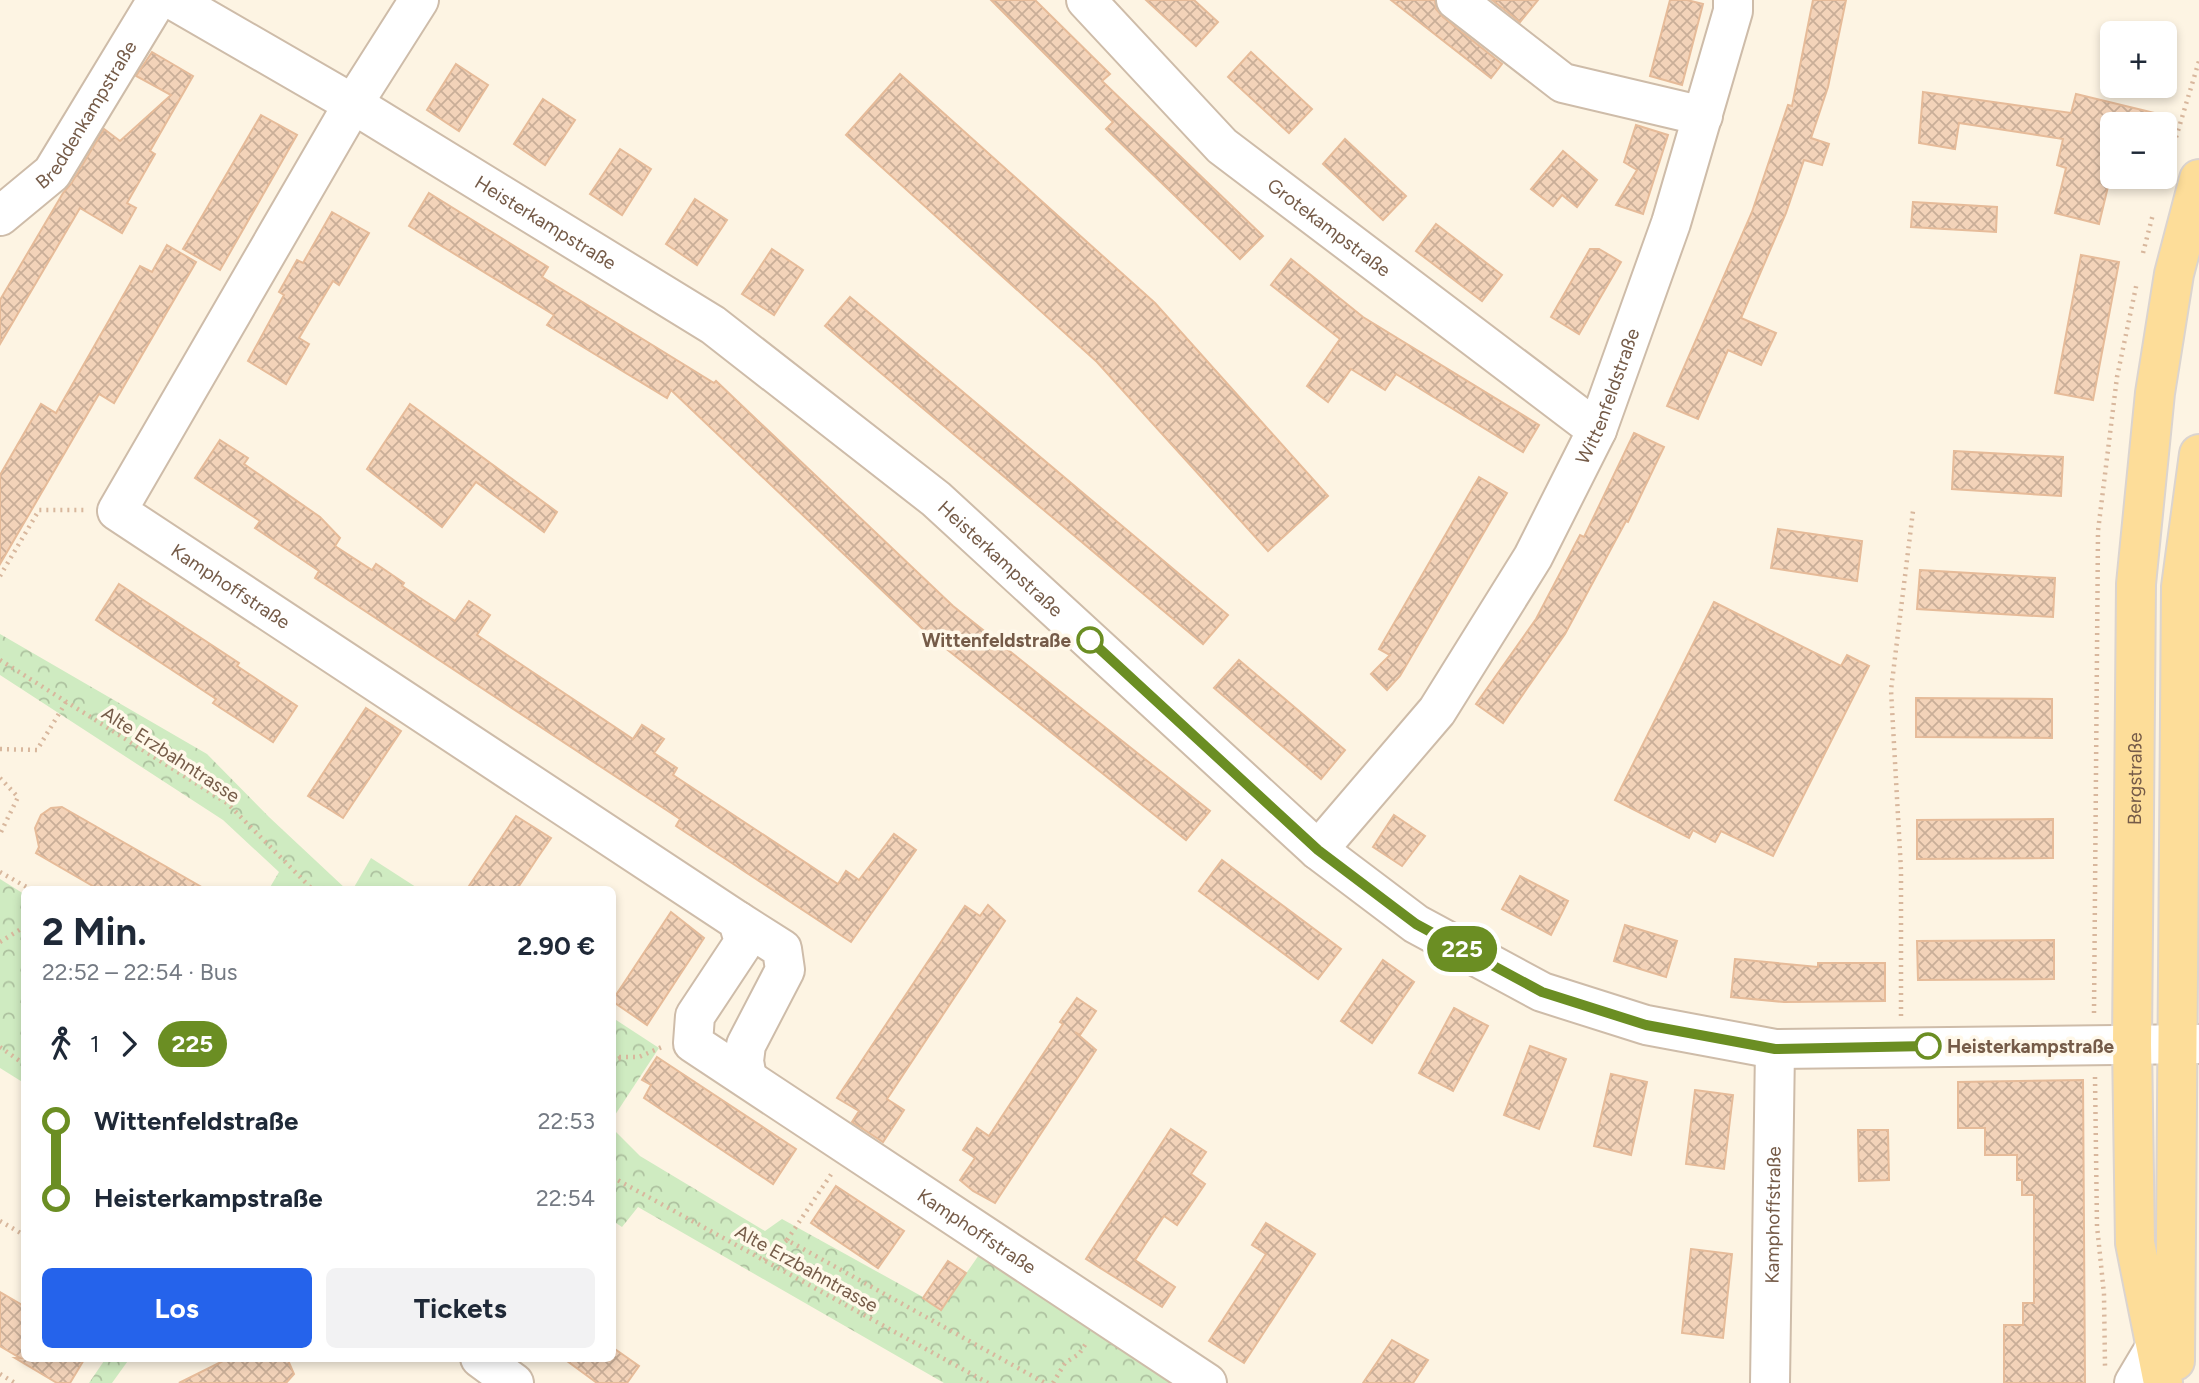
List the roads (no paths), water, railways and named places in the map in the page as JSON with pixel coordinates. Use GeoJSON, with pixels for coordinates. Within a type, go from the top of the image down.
{"type":"FeatureCollection","features":[{"type":"Feature","properties":{"kind":"main road","name":"Bergstraße"},"geometry":{"type":"LineString","coordinates":[[2163,1383],[2135,1243],[2132,1044],[2136,584],[2155,393],[2174,274],[2199,178]]}},
{"type":"Feature","properties":{"kind":"main road"},"geometry":{"type":"LineString","coordinates":[[2175,1383],[2188,1044],[2181,587],[2199,454]]}},
{"type":"Feature","properties":{"kind":"street","name":"Breddenkampstraße"},"geometry":{"type":"LineString","coordinates":[[0,216],[52,173],[157,0]]}},
{"type":"Feature","properties":{"kind":"street"},"geometry":{"type":"LineString","coordinates":[[173,0],[353,104],[419,0]]}},
{"type":"Feature","properties":{"kind":"street","name":"Grotekampstraße"},"geometry":{"type":"LineString","coordinates":[[1086,0],[1223,146],[1597,430]]}},
{"type":"Feature","properties":{"kind":"street"},"geometry":{"type":"LineString","coordinates":[[1456,0],[1563,83],[1703,116]]}},
{"type":"Feature","properties":{"kind":"street","name":"Wittenfeldstraße"},"geometry":{"type":"LineString","coordinates":[[1318,850],[1437,711],[1534,557],[1597,430],[1671,223],[1733,11],[1733,0]]}},
{"type":"Feature","properties":{"kind":"street","name":"Kamphoffstraße"},"geometry":{"type":"LineString","coordinates":[[353,104],[117,511],[782,949],[786,970],[746,1045],[744,1060],[747,1079]]}},
{"type":"Feature","properties":{"kind":"street","name":"Heisterkampstraße"},"geometry":{"type":"LineString","coordinates":[[353,104],[724,333],[936,499],[1318,850],[1416,924],[1542,992],[1646,1025],[1775,1049],[2188,1044]]}},
{"type":"Feature","properties":{"kind":"street","name":"Kamphoffstraße"},"geometry":{"type":"LineString","coordinates":[[738,921],[744,942],[695,1016],[693,1043],[1207,1383]]}},
{"type":"Feature","properties":{"kind":"street","name":"Kamphoffstraße"},"geometry":{"type":"LineString","coordinates":[[1770,1383],[1775,1049]]}},
{"type":"Feature","properties":{"kind":"street"},"geometry":{"type":"LineString","coordinates":[[2134,1383],[2156,1346]]}},
{"type":"Feature","properties":{"kind":"place","name":"Wittenfeldstraße"},"geometry":{"type":"Point","coordinates":[1090,640]}},
{"type":"Feature","properties":{"kind":"place","name":"Heisterkampstraße"},"geometry":{"type":"Point","coordinates":[1928,1046]}}]}
